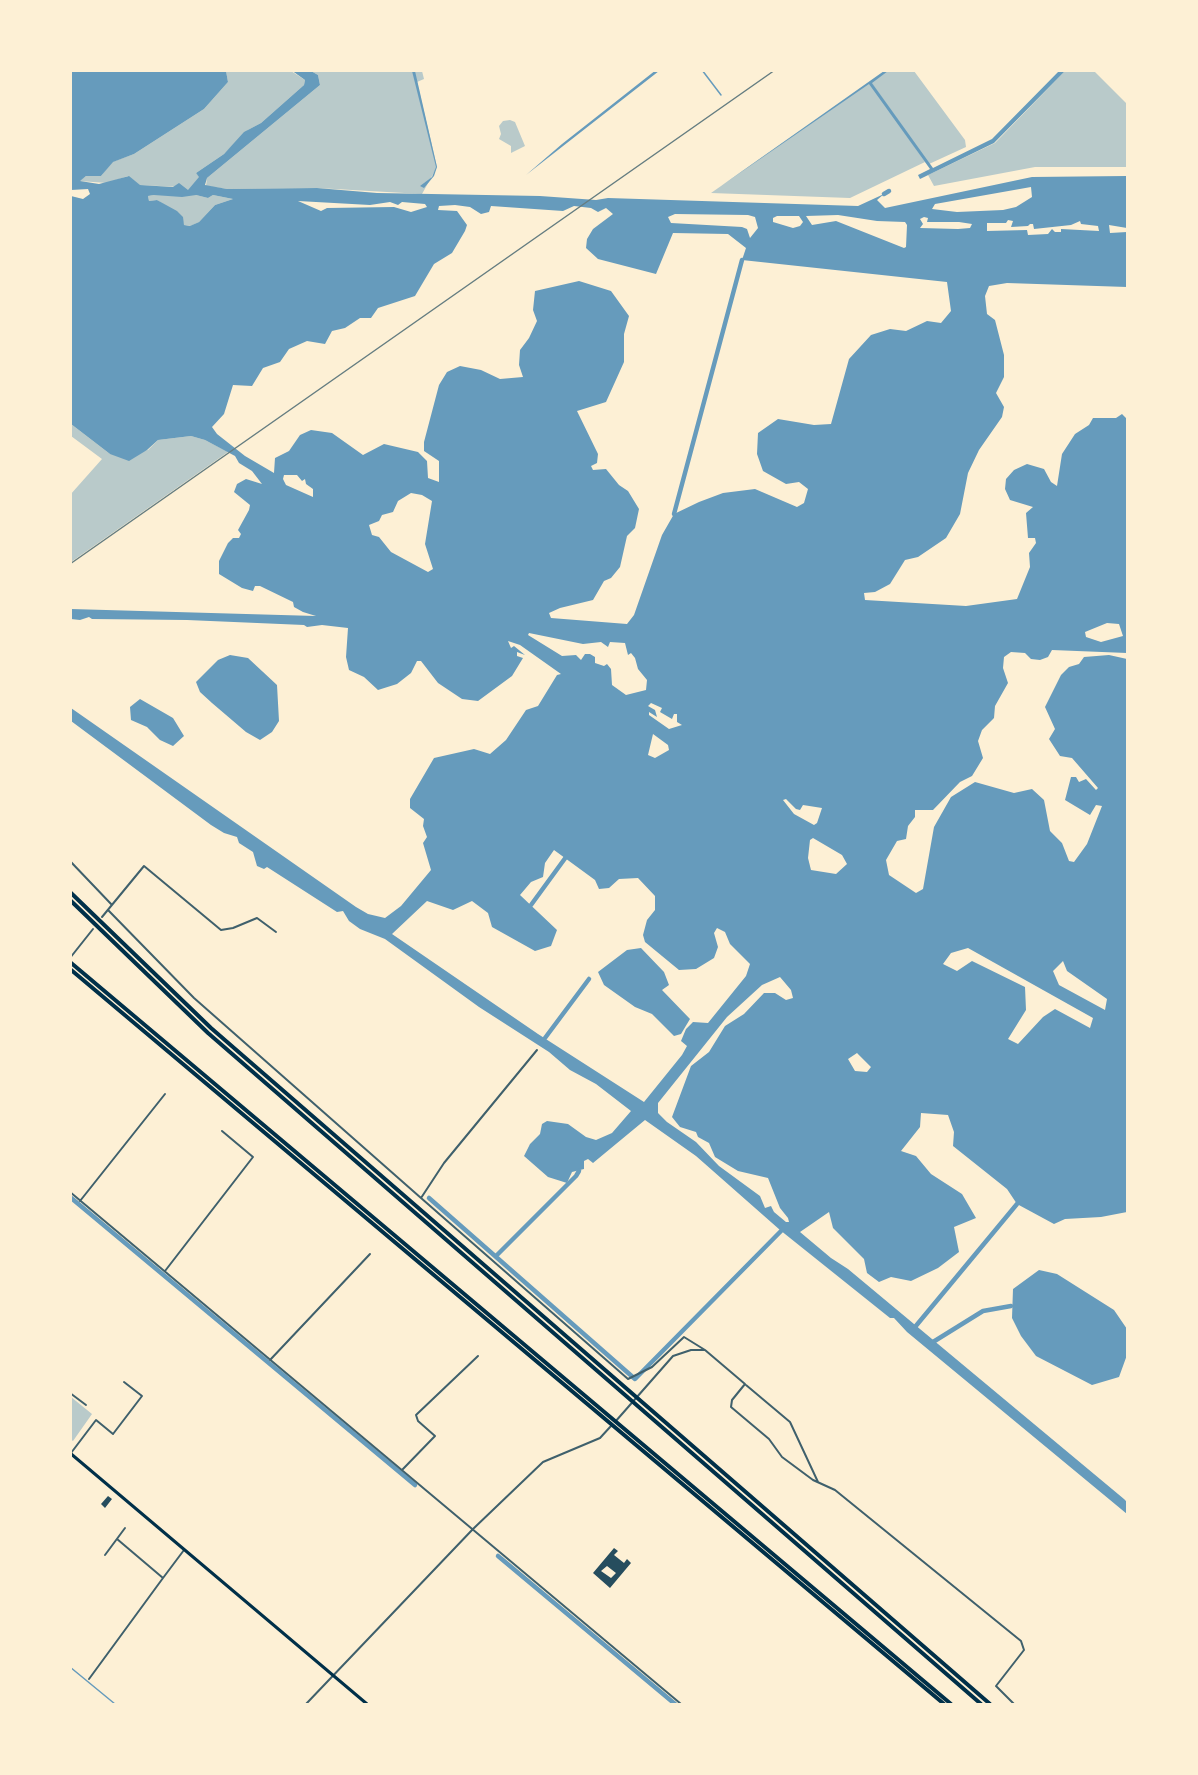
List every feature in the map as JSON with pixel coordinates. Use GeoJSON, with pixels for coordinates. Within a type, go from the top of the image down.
{"type":"FeatureCollection","features":[{"type":"Feature","properties":{"kind":"highway"},"geometry":{"type":"LineString","coordinates":[[70,892],[211,1028],[990,1704]]}},
{"type":"Feature","properties":{"kind":"highway"},"geometry":{"type":"LineString","coordinates":[[70,900],[208,1033],[981,1704]]}},
{"type":"Feature","properties":{"kind":"highway"},"geometry":{"type":"LineString","coordinates":[[70,960],[951,1704]]}},
{"type":"Feature","properties":{"kind":"highway"},"geometry":{"type":"LineString","coordinates":[[70,969],[944,1704]]}},
{"type":"Feature","properties":{"kind":"main road"},"geometry":{"type":"LineString","coordinates":[[71,1453],[367,1704]]}},
{"type":"Feature","properties":{"kind":"street"},"geometry":{"type":"LineString","coordinates":[[70,861],[112,905]]}},
{"type":"Feature","properties":{"kind":"street"},"geometry":{"type":"LineString","coordinates":[[102,917],[144,866],[221,930],[227,930],[257,918],[276,932]]}},
{"type":"Feature","properties":{"kind":"street"},"geometry":{"type":"LineString","coordinates":[[108,910],[194,998],[631,1379],[643,1372],[684,1337],[705,1350],[790,1422],[818,1482]]}},
{"type":"Feature","properties":{"kind":"street"},"geometry":{"type":"LineString","coordinates":[[70,960],[93,929]]}},
{"type":"Feature","properties":{"kind":"street"},"geometry":{"type":"LineString","coordinates":[[421,1198],[444,1163],[537,1050]]}},
{"type":"Feature","properties":{"kind":"street"},"geometry":{"type":"LineString","coordinates":[[80,1201],[165,1094]]}},
{"type":"Feature","properties":{"kind":"street"},"geometry":{"type":"LineString","coordinates":[[165,1271],[253,1157],[222,1131]]}},
{"type":"Feature","properties":{"kind":"street"},"geometry":{"type":"LineString","coordinates":[[70,1192],[681,1704]]}},
{"type":"Feature","properties":{"kind":"street"},"geometry":{"type":"LineString","coordinates":[[270,1360],[370,1254]]}},
{"type":"Feature","properties":{"kind":"street"},"geometry":{"type":"LineString","coordinates":[[306,1704],[473,1529],[543,1462],[600,1438],[673,1356],[692,1350],[705,1350]]}},
{"type":"Feature","properties":{"kind":"street"},"geometry":{"type":"LineString","coordinates":[[402,1470],[435,1439],[434,1432],[418,1420],[416,1415],[478,1356]]}},
{"type":"Feature","properties":{"kind":"street"},"geometry":{"type":"LineString","coordinates":[[71,1453],[96,1420],[113,1434],[142,1396],[124,1382]]}},
{"type":"Feature","properties":{"kind":"street"},"geometry":{"type":"LineString","coordinates":[[745,1384],[732,1400],[734,1410],[769,1439],[782,1457],[818,1482],[835,1490],[1021,1641],[1024,1650],[996,1686],[1014,1704]]}},
{"type":"Feature","properties":{"kind":"street"},"geometry":{"type":"LineString","coordinates":[[70,1393],[86,1405]]}},
{"type":"Feature","properties":{"kind":"street"},"geometry":{"type":"LineString","coordinates":[[105,1555],[125,1528]]}},
{"type":"Feature","properties":{"kind":"street"},"geometry":{"type":"LineString","coordinates":[[117,1539],[163,1578]]}},
{"type":"Feature","properties":{"kind":"street"},"geometry":{"type":"LineString","coordinates":[[89,1679],[184,1550]]}},
{"type":"Feature","properties":{"kind":"shaded area"},"geometry":{"type":"Polygon","coordinates":[[[226,71],[291,71],[305,80],[304,85],[261,123],[248,130],[224,154],[196,173],[200,177],[188,191],[180,187],[139,185],[128,176],[107,183],[79,181],[86,176],[101,176],[112,162],[134,154],[204,109],[228,82],[226,71]]]}},
{"type":"Feature","properties":{"kind":"shaded area"},"geometry":{"type":"Polygon","coordinates":[[[311,71],[422,71],[424,79],[417,82],[437,167],[422,194],[317,188],[227,189],[206,186],[207,178],[320,85],[318,75],[311,71]]]}},
{"type":"Feature","properties":{"kind":"shaded area"},"geometry":{"type":"Polygon","coordinates":[[[887,71],[914,71],[965,140],[966,147],[929,164],[871,82],[887,71]]]}},
{"type":"Feature","properties":{"kind":"shaded area"},"geometry":{"type":"Polygon","coordinates":[[[1065,71],[1094,71],[1127,104],[1127,167],[1035,167],[934,186],[928,175],[995,143],[1065,71]]]}},
{"type":"Feature","properties":{"kind":"shaded area"},"geometry":{"type":"Polygon","coordinates":[[[870,82],[925,162],[850,198],[711,193],[870,82]]]}},
{"type":"Feature","properties":{"kind":"shaded area"},"geometry":{"type":"Polygon","coordinates":[[[503,121],[515,122],[525,146],[511,153],[511,146],[499,139],[501,134],[499,126],[503,121]]]}},
{"type":"Feature","properties":{"kind":"shaded area"},"geometry":{"type":"Polygon","coordinates":[[[196,195],[208,198],[213,195],[233,199],[215,205],[199,222],[191,226],[184,225],[181,216],[157,200],[149,201],[148,196],[196,195]]]}},
{"type":"Feature","properties":{"kind":"shaded area"},"geometry":{"type":"Polygon","coordinates":[[[71,424],[110,454],[148,450],[158,440],[191,436],[205,440],[228,452],[71,562],[70,495],[102,459],[71,436],[71,424]]]}},
{"type":"Feature","properties":{"kind":"shaded area"},"geometry":{"type":"Polygon","coordinates":[[[71,1397],[92,1414],[73,1441],[70,1439],[71,1397]]]}},
{"type":"Feature","properties":{"kind":"water"},"geometry":{"type":"Polygon","coordinates":[[[71,70],[226,71],[228,82],[204,109],[134,154],[113,162],[101,176],[86,176],[80,181],[99,184],[129,176],[140,185],[173,187],[179,183],[188,190],[199,177],[196,173],[224,154],[244,132],[261,123],[304,85],[305,80],[291,70],[311,71],[318,75],[320,85],[207,178],[205,185],[227,189],[317,188],[377,193],[858,206],[884,194],[877,200],[885,208],[1032,177],[1127,176],[1127,228],[1109,225],[1110,233],[1127,232],[1127,287],[1007,283],[989,286],[985,296],[987,314],[995,320],[1004,355],[1004,377],[996,393],[1004,407],[1002,417],[979,450],[968,473],[960,514],[946,538],[918,557],[905,560],[890,584],[875,592],[864,593],[865,600],[966,606],[1017,599],[1030,567],[1029,553],[1036,543],[1035,538],[1028,538],[1026,513],[1033,507],[1010,500],[1005,489],[1006,479],[1014,470],[1027,464],[1044,469],[1051,482],[1057,486],[1062,454],[1075,434],[1089,425],[1093,418],[1116,418],[1122,414],[1127,419],[1127,653],[1052,650],[1048,657],[1040,660],[1031,659],[1025,653],[1011,652],[1004,657],[1003,668],[1008,683],[995,706],[994,718],[982,730],[978,741],[983,758],[972,776],[960,782],[933,810],[915,810],[915,817],[908,826],[906,839],[897,841],[886,860],[889,875],[916,893],[923,889],[934,827],[951,797],[975,782],[1014,793],[1032,789],[1044,800],[1050,831],[1062,843],[1069,861],[1074,862],[1087,844],[1102,806],[1096,805],[1090,815],[1065,800],[1071,777],[1076,777],[1079,782],[1086,779],[1096,790],[1098,788],[1072,758],[1060,756],[1049,739],[1055,729],[1045,707],[1061,675],[1069,667],[1079,664],[1084,657],[1109,655],[1127,659],[1127,1212],[1101,1217],[1065,1219],[1054,1224],[1017,1204],[1007,1189],[953,1146],[954,1132],[948,1115],[921,1113],[920,1127],[901,1151],[916,1156],[931,1174],[962,1194],[976,1218],[954,1227],[959,1252],[938,1268],[911,1281],[891,1277],[879,1282],[867,1273],[864,1259],[833,1228],[829,1212],[800,1232],[848,1269],[1124,1499],[1127,1502],[1127,1514],[907,1332],[894,1318],[890,1318],[780,1230],[696,1156],[645,1120],[593,1163],[588,1159],[584,1161],[584,1169],[572,1172],[567,1183],[548,1177],[524,1156],[530,1144],[540,1134],[542,1124],[547,1121],[568,1124],[586,1137],[596,1140],[612,1133],[631,1111],[596,1084],[570,1070],[549,1052],[479,1007],[385,939],[360,929],[349,921],[343,911],[337,912],[267,867],[264,869],[257,866],[253,852],[239,843],[237,837],[224,833],[211,825],[71,721],[71,708],[356,907],[368,914],[385,918],[401,906],[431,870],[423,843],[427,837],[423,826],[424,819],[410,808],[410,799],[434,758],[474,749],[490,754],[506,740],[526,710],[538,706],[557,675],[561,674],[520,645],[508,641],[511,648],[514,646],[525,655],[517,652],[517,656],[523,658],[512,676],[478,701],[462,699],[438,683],[421,661],[417,661],[411,673],[397,684],[378,690],[364,677],[349,670],[346,657],[348,628],[187,620],[92,619],[89,617],[80,620],[71,619],[71,609],[316,616],[303,612],[294,607],[293,602],[260,586],[255,586],[253,591],[242,588],[219,574],[219,561],[228,543],[233,538],[239,538],[241,534],[238,530],[250,505],[234,492],[237,484],[246,479],[262,484],[252,471],[239,463],[235,456],[205,440],[191,436],[158,440],[129,461],[110,454],[71,424],[71,196],[83,199],[90,194],[88,189],[71,190],[71,70]],[[1031,187],[935,204],[932,209],[957,212],[1003,210],[1016,207],[1032,197],[1031,187]],[[196,195],[148,196],[149,201],[157,200],[177,211],[183,217],[184,225],[190,226],[199,222],[215,205],[233,199],[213,195],[208,198],[196,195]],[[298,201],[321,211],[327,208],[394,207],[411,212],[427,207],[425,204],[402,202],[398,205],[390,202],[370,205],[298,201]],[[439,206],[438,210],[457,211],[467,225],[452,253],[434,264],[415,296],[378,308],[371,318],[360,318],[345,328],[332,331],[325,344],[307,341],[289,349],[280,362],[263,368],[252,386],[233,385],[224,414],[212,427],[217,434],[245,456],[274,473],[275,458],[289,451],[300,435],[311,430],[332,433],[363,455],[384,444],[418,452],[427,461],[428,478],[439,482],[439,461],[424,451],[424,442],[439,385],[447,372],[460,366],[481,370],[500,379],[523,377],[519,365],[520,350],[537,321],[533,310],[535,291],[579,281],[611,291],[629,316],[624,334],[624,362],[606,402],[577,411],[598,454],[597,463],[591,466],[593,470],[606,469],[619,485],[628,491],[639,509],[635,528],[627,536],[620,567],[611,578],[604,581],[593,600],[560,608],[549,613],[551,618],[627,624],[634,615],[662,535],[674,514],[699,502],[723,493],[755,489],[797,507],[804,503],[808,489],[799,482],[786,484],[763,471],[757,454],[758,433],[778,419],[814,425],[831,424],[849,359],[871,335],[890,329],[906,331],[927,321],[941,323],[951,311],[947,282],[742,260],[746,248],[728,234],[673,233],[656,274],[598,259],[586,248],[587,239],[593,229],[613,214],[606,208],[598,212],[591,208],[574,206],[563,211],[491,206],[489,212],[481,214],[470,207],[439,206]],[[675,214],[668,217],[671,223],[747,229],[750,238],[758,228],[755,217],[675,214]],[[838,215],[806,216],[812,225],[836,221],[906,247],[907,225],[905,222],[877,221],[838,215]],[[799,216],[773,218],[773,222],[793,228],[800,226],[803,222],[799,216]],[[924,217],[920,219],[923,224],[920,228],[958,229],[970,228],[972,224],[927,222],[928,218],[924,217]],[[1008,220],[1006,223],[987,223],[987,231],[1027,230],[1028,235],[1048,234],[1052,229],[1055,232],[1061,232],[1061,229],[1099,231],[1098,226],[1081,224],[1080,221],[1071,225],[1034,229],[1033,224],[1011,227],[1013,221],[1008,220]],[[284,475],[286,485],[313,497],[313,489],[306,484],[305,479],[302,481],[297,475],[284,475]],[[411,493],[398,501],[393,512],[382,515],[379,521],[369,525],[372,535],[379,537],[391,552],[428,572],[433,569],[425,544],[432,501],[422,495],[411,493]],[[1107,623],[1085,632],[1086,637],[1101,642],[1123,636],[1119,624],[1107,623]],[[529,633],[528,635],[562,656],[576,655],[581,660],[585,654],[590,654],[595,657],[595,663],[604,666],[607,664],[611,669],[612,685],[626,695],[646,690],[647,680],[638,669],[635,658],[631,653],[628,655],[625,643],[610,642],[608,647],[601,642],[583,644],[529,633]],[[651,703],[648,706],[655,710],[657,717],[649,712],[649,715],[669,729],[682,725],[677,722],[677,714],[674,714],[672,719],[660,712],[662,708],[651,703]],[[653,734],[648,755],[655,758],[669,750],[668,745],[653,734]],[[786,799],[783,800],[794,814],[814,825],[817,823],[822,808],[803,805],[800,810],[786,799]],[[813,838],[810,840],[808,858],[811,870],[836,874],[847,864],[842,855],[813,838]],[[554,850],[545,863],[543,877],[531,882],[520,895],[557,930],[551,946],[535,951],[492,927],[488,913],[472,901],[453,910],[427,901],[392,934],[538,1034],[644,1102],[682,1055],[687,1046],[681,1041],[686,1029],[693,1022],[708,1023],[746,976],[750,964],[730,944],[725,932],[717,928],[714,933],[718,947],[714,958],[696,969],[679,970],[645,942],[643,935],[647,920],[655,910],[655,896],[638,878],[619,879],[609,888],[599,889],[595,880],[554,850]],[[968,948],[951,953],[943,964],[957,971],[972,961],[1025,987],[1026,1010],[1008,1039],[1018,1044],[1043,1017],[1055,1009],[1090,1028],[1093,1018],[968,948]],[[1063,961],[1053,971],[1059,985],[1105,1010],[1107,999],[1067,971],[1063,961]],[[780,977],[762,985],[727,1017],[658,1103],[658,1113],[696,1142],[719,1166],[760,1196],[765,1208],[771,1206],[774,1212],[789,1222],[780,1208],[768,1178],[738,1171],[715,1157],[709,1143],[698,1137],[696,1132],[680,1127],[672,1117],[691,1066],[709,1052],[725,1026],[744,1014],[764,993],[775,993],[786,1000],[793,998],[791,990],[780,977]],[[857,1053],[848,1059],[855,1071],[867,1072],[871,1067],[857,1053]]]}},
{"type":"Feature","properties":{"kind":"water"},"geometry":{"type":"Polygon","coordinates":[[[656,70],[659,71],[526,175],[562,144],[656,70]]]}},
{"type":"Feature","properties":{"kind":"water"},"geometry":{"type":"Polygon","coordinates":[[[412,71],[415,71],[437,167],[434,176],[424,188],[420,186],[432,177],[436,167],[412,71]]]}},
{"type":"Feature","properties":{"kind":"water"},"geometry":{"type":"Polygon","coordinates":[[[884,71],[888,71],[872,83],[933,168],[992,139],[1059,71],[1065,71],[994,143],[920,179],[918,175],[930,169],[869,84],[721,186],[884,71]]]}},
{"type":"Feature","properties":{"kind":"water"},"geometry":{"type":"Polygon","coordinates":[[[230,655],[248,658],[277,685],[279,721],[272,732],[260,740],[246,732],[212,703],[200,692],[196,682],[218,660],[230,655]]]}},
{"type":"Feature","properties":{"kind":"water"},"geometry":{"type":"Polygon","coordinates":[[[140,699],[173,718],[184,736],[173,746],[160,740],[147,727],[131,720],[130,707],[140,699]]]}},
{"type":"Feature","properties":{"kind":"water"},"geometry":{"type":"Polygon","coordinates":[[[641,948],[664,972],[669,985],[662,990],[690,1019],[681,1034],[674,1036],[652,1014],[635,1007],[604,985],[598,972],[627,950],[641,948]]]}},
{"type":"Feature","properties":{"kind":"water"},"geometry":{"type":"Polygon","coordinates":[[[1039,1270],[1057,1274],[1114,1310],[1127,1329],[1127,1355],[1119,1377],[1092,1385],[1036,1356],[1021,1336],[1012,1318],[1013,1289],[1039,1270]]]}},
{"type":"Feature","properties":{"kind":"building"},"geometry":{"type":"Polygon","coordinates":[[[108,1496],[112,1499],[105,1508],[101,1504],[108,1496]]]}},
{"type":"Feature","properties":{"kind":"building"},"geometry":{"type":"Polygon","coordinates":[[[614,1548],[618,1551],[614,1555],[624,1563],[627,1559],[631,1563],[610,1588],[593,1573],[614,1548]],[[607,1566],[601,1571],[611,1578],[616,1573],[607,1566]]]}},
{"type":"Feature","properties":{"kind":"waterway"},"geometry":{"type":"LineString","coordinates":[[702,70],[721,95]]}},
{"type":"Feature","properties":{"kind":"waterway"},"geometry":{"type":"LineString","coordinates":[[884,194],[889,191]]}},
{"type":"Feature","properties":{"kind":"waterway"},"geometry":{"type":"LineString","coordinates":[[674,514],[742,260]]}},
{"type":"Feature","properties":{"kind":"waterway"},"geometry":{"type":"LineString","coordinates":[[531,905],[566,857]]}},
{"type":"Feature","properties":{"kind":"waterway"},"geometry":{"type":"LineString","coordinates":[[545,1038],[589,979]]}},
{"type":"Feature","properties":{"kind":"waterway"},"geometry":{"type":"LineString","coordinates":[[496,1256],[579,1171]]}},
{"type":"Feature","properties":{"kind":"waterway"},"geometry":{"type":"LineString","coordinates":[[70,1197],[415,1485]]}},
{"type":"Feature","properties":{"kind":"waterway"},"geometry":{"type":"LineString","coordinates":[[429,1198],[635,1379],[782,1230]]}},
{"type":"Feature","properties":{"kind":"waterway"},"geometry":{"type":"LineString","coordinates":[[915,1327],[1017,1204]]}},
{"type":"Feature","properties":{"kind":"waterway"},"geometry":{"type":"LineString","coordinates":[[933,1342],[983,1311],[1011,1306]]}},
{"type":"Feature","properties":{"kind":"waterway"},"geometry":{"type":"LineString","coordinates":[[498,1556],[675,1704]]}},
{"type":"Feature","properties":{"kind":"waterway"},"geometry":{"type":"LineString","coordinates":[[70,1667],[115,1704]]}},
{"type":"Feature","properties":{"kind":"railway"},"geometry":{"type":"LineString","coordinates":[[70,564],[775,70]]}}]}
